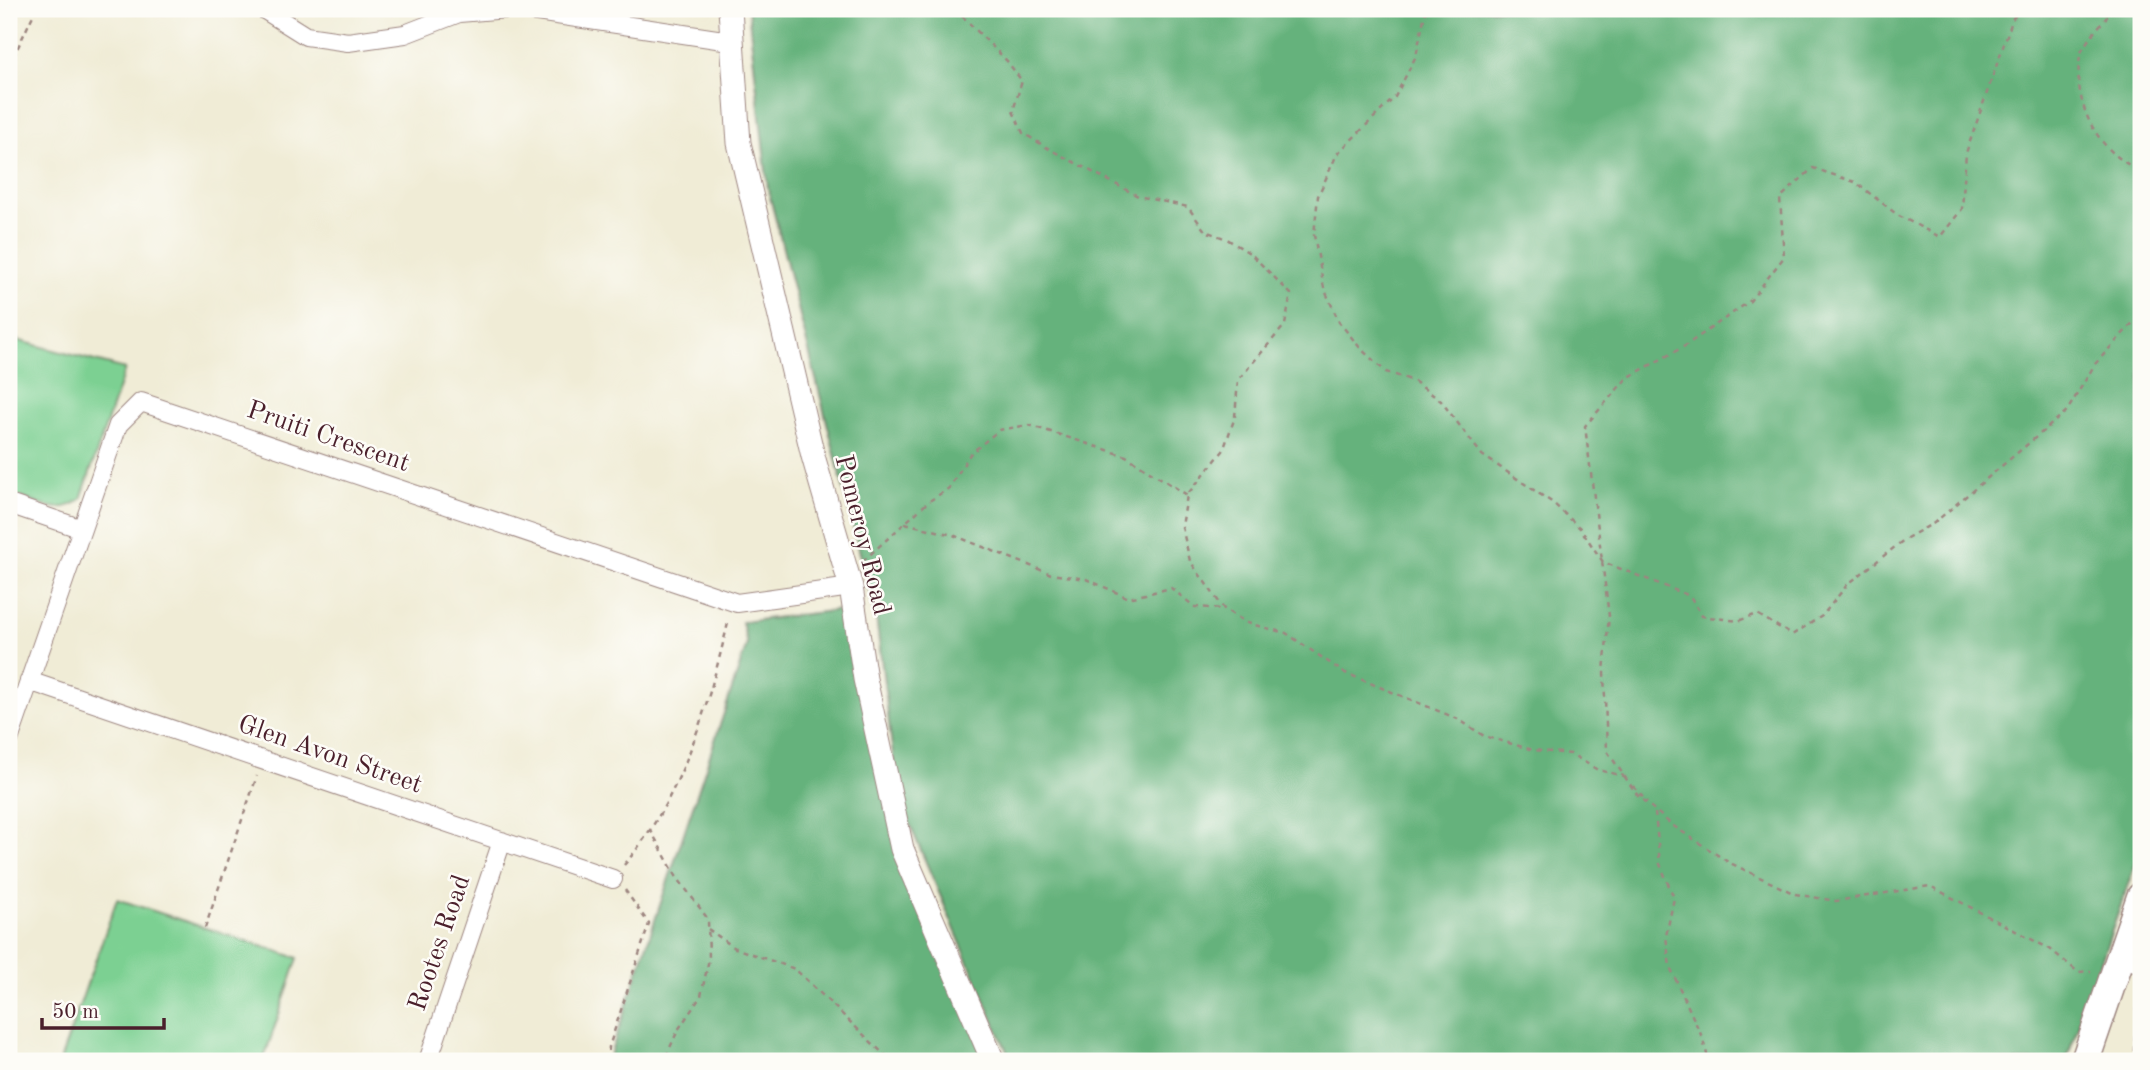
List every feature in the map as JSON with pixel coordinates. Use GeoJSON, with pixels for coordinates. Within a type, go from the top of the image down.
{"type":"FeatureCollection","features":[{"type":"Feature","properties":{"kind":"main road"},"geometry":{"type":"LineString","coordinates":[[2085,1061],[2131,960],[2141,897]]}},
{"type":"Feature","properties":{"kind":"street"},"geometry":{"type":"LineString","coordinates":[[263,9],[306,36],[348,42],[405,34],[459,13],[507,9]]}},
{"type":"Feature","properties":{"kind":"street"},"geometry":{"type":"LineString","coordinates":[[517,9],[730,41]]}},
{"type":"Feature","properties":{"kind":"street","name":"Pomeroy Road"},"geometry":{"type":"LineString","coordinates":[[730,9],[730,41],[739,143],[814,456],[849,579],[865,679],[902,849],[993,1061]]}},
{"type":"Feature","properties":{"kind":"street","name":"Pruiti Crescent"},"geometry":{"type":"LineString","coordinates":[[9,740],[118,425],[141,402],[733,601],[849,579]]}},
{"type":"Feature","properties":{"kind":"street"},"geometry":{"type":"LineString","coordinates":[[9,504],[82,529]]}},
{"type":"Feature","properties":{"kind":"street","name":"Glen Avon Street"},"geometry":{"type":"LineString","coordinates":[[29,681],[612,879]]}},
{"type":"Feature","properties":{"kind":"street","name":"Rootes Road"},"geometry":{"type":"LineString","coordinates":[[428,1061],[502,841]]}},
{"type":"Feature","properties":{"kind":"path"},"geometry":{"type":"LineString","coordinates":[[9,66],[36,9]]}},
{"type":"Feature","properties":{"kind":"path"},"geometry":{"type":"LineString","coordinates":[[954,9],[1007,61],[1022,81],[1013,111],[1023,133],[1138,197],[1188,207],[1205,231],[1227,239],[1251,254],[1291,295],[1285,325],[1238,380],[1235,417],[1223,451],[1187,495],[1182,527],[1190,561],[1224,609],[1247,623],[1286,633],[1343,672],[1458,719],[1484,736],[1533,750],[1572,754],[1598,770],[1625,776]]}},
{"type":"Feature","properties":{"kind":"path"},"geometry":{"type":"LineString","coordinates":[[1426,9],[1416,56],[1395,97],[1337,154],[1318,196],[1314,235],[1324,288],[1339,322],[1360,349],[1386,372],[1414,381],[1441,401],[1482,455],[1553,503],[1580,528],[1603,562],[1690,596],[1702,616],[1738,621],[1757,614],[1792,635],[1822,616],[1847,585],[1905,539],[1934,523],[2067,411],[2095,364],[2141,314]]}},
{"type":"Feature","properties":{"kind":"path"},"geometry":{"type":"LineString","coordinates":[[2023,9],[2013,18],[1966,153],[1962,209],[1940,237],[1899,216],[1855,181],[1813,168],[1780,198],[1784,257],[1750,301],[1685,346],[1627,378],[1585,426],[1609,616],[1604,672],[1607,751],[1638,796],[1654,810],[1728,862],[1795,894],[1836,901],[1930,886],[2050,949],[2078,972],[2093,971]]}},
{"type":"Feature","properties":{"kind":"path"},"geometry":{"type":"LineString","coordinates":[[2115,9],[2080,54],[2081,104],[2097,136],[2121,162],[2141,171]]}},
{"type":"Feature","properties":{"kind":"path"},"geometry":{"type":"LineString","coordinates":[[849,579],[853,570],[904,523],[949,488],[970,454],[999,430],[1029,425],[1126,456],[1187,495]]}},
{"type":"Feature","properties":{"kind":"path"},"geometry":{"type":"LineString","coordinates":[[904,523],[953,535],[1051,574],[1086,579],[1129,598],[1171,588],[1195,607],[1224,609]]}},
{"type":"Feature","properties":{"kind":"path"},"geometry":{"type":"LineString","coordinates":[[608,1061],[609,1048],[649,924],[626,892],[612,879],[666,806],[692,747],[733,601]]}},
{"type":"Feature","properties":{"kind":"path"},"geometry":{"type":"LineString","coordinates":[[205,928],[263,760]]}},
{"type":"Feature","properties":{"kind":"path"},"geometry":{"type":"LineString","coordinates":[[1654,810],[1660,864],[1674,898],[1666,936],[1670,967],[1702,1037],[1709,1061]]}},
{"type":"Feature","properties":{"kind":"path"},"geometry":{"type":"LineString","coordinates":[[650,829],[676,876],[708,919],[709,959],[701,996],[678,1030],[663,1061]]}},
{"type":"Feature","properties":{"kind":"path"},"geometry":{"type":"LineString","coordinates":[[708,929],[735,948],[795,969],[891,1061]]}},
{"type":"Feature","properties":{"kind":"path"},"geometry":{"type":"LineString","coordinates":[[2133,1061],[2138,997]]}},
{"type":"Feature","properties":{"kind":"green space"},"geometry":{"type":"Polygon","coordinates":[[[748,9],[2141,9],[2141,848],[2066,1061],[1011,1061],[898,797],[876,617],[768,189],[748,9]]]}},
{"type":"Feature","properties":{"kind":"green space"},"geometry":{"type":"Polygon","coordinates":[[[9,338],[125,369],[81,499],[73,505],[55,508],[9,493],[9,338]]]}},
{"type":"Feature","properties":{"kind":"green space"},"geometry":{"type":"Polygon","coordinates":[[[854,608],[902,849],[993,1061],[608,1061],[747,644],[742,622],[854,608]]]}},
{"type":"Feature","properties":{"kind":"green space"},"geometry":{"type":"Polygon","coordinates":[[[117,899],[298,958],[263,1061],[60,1061],[117,899]]]}}]}
